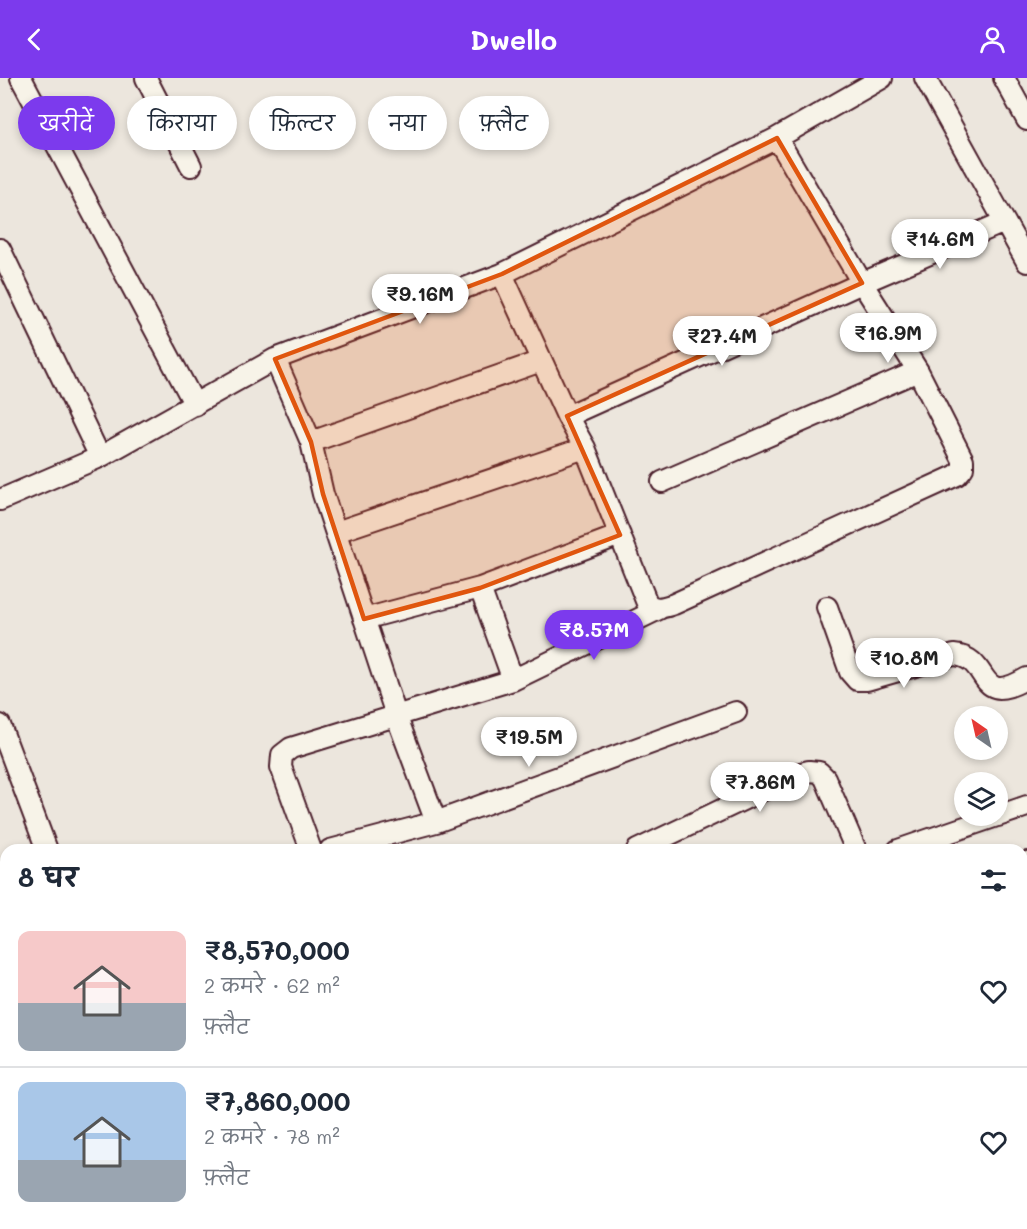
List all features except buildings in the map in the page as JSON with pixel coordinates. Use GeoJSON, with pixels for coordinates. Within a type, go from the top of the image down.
{"type":"FeatureCollection","features":[{"type":"Feature","properties":{"kind":"street"},"geometry":{"type":"LineString","coordinates":[[21,78],[195,405]]}},
{"type":"Feature","properties":{"kind":"street"},"geometry":{"type":"LineString","coordinates":[[146,78],[191,166]]}},
{"type":"Feature","properties":{"kind":"street"},"geometry":{"type":"LineString","coordinates":[[2,494],[100,457],[275,359],[502,274],[777,138],[882,78]]}},
{"type":"Feature","properties":{"kind":"street"},"geometry":{"type":"LineString","coordinates":[[925,78],[1027,262]]}},
{"type":"Feature","properties":{"kind":"street"},"geometry":{"type":"LineString","coordinates":[[1004,78],[1027,120]]}},
{"type":"Feature","properties":{"kind":"street"},"geometry":{"type":"LineString","coordinates":[[309,844],[281,767],[282,755],[291,748],[513,680],[659,609],[957,475],[963,468],[963,460],[918,371],[862,283],[777,138]]}},
{"type":"Feature","properties":{"kind":"street"},"geometry":{"type":"LineString","coordinates":[[567,416],[862,283],[1004,222]]}},
{"type":"Feature","properties":{"kind":"street"},"geometry":{"type":"LineString","coordinates":[[0,249],[100,457]]}},
{"type":"Feature","properties":{"kind":"street"},"geometry":{"type":"LineString","coordinates":[[502,274],[567,416],[585,448],[647,603],[652,608],[659,609]]}},
{"type":"Feature","properties":{"kind":"street"},"geometry":{"type":"LineString","coordinates":[[275,359],[311,441],[323,494],[364,619],[396,715],[436,822]]}},
{"type":"Feature","properties":{"kind":"street"},"geometry":{"type":"LineString","coordinates":[[311,441],[541,361]]}},
{"type":"Feature","properties":{"kind":"street"},"geometry":{"type":"LineString","coordinates":[[662,482],[918,371]]}},
{"type":"Feature","properties":{"kind":"street"},"geometry":{"type":"LineString","coordinates":[[336,532],[585,448]]}},
{"type":"Feature","properties":{"kind":"street"},"geometry":{"type":"LineString","coordinates":[[364,619],[480,588],[620,535]]}},
{"type":"Feature","properties":{"kind":"street"},"geometry":{"type":"LineString","coordinates":[[480,588],[513,680]]}},
{"type":"Feature","properties":{"kind":"street"},"geometry":{"type":"LineString","coordinates":[[827,607],[850,672],[857,680],[867,680],[954,655],[965,656],[975,664],[994,688],[1005,688],[1027,678]]}},
{"type":"Feature","properties":{"kind":"street"},"geometry":{"type":"LineString","coordinates":[[353,844],[436,822],[736,712]]}},
{"type":"Feature","properties":{"kind":"street"},"geometry":{"type":"LineString","coordinates":[[0,725],[45,844]]}},
{"type":"Feature","properties":{"kind":"street"},"geometry":{"type":"LineString","coordinates":[[650,844],[797,774],[809,771],[819,772],[825,778],[853,844]]}},
{"type":"Feature","properties":{"kind":"street"},"geometry":{"type":"LineString","coordinates":[[1008,812],[1027,806]]}},
{"type":"Feature","properties":{"kind":"street"},"geometry":{"type":"LineString","coordinates":[[915,844],[968,826]]}},
{"type":"Feature","properties":{"kind":"highlighted area"},"geometry":{"type":"Polygon","coordinates":[[[777,138],[862,283],[567,416],[620,535],[480,588],[364,619],[323,494],[311,442],[275,359],[502,274],[777,138]]]}}]}
